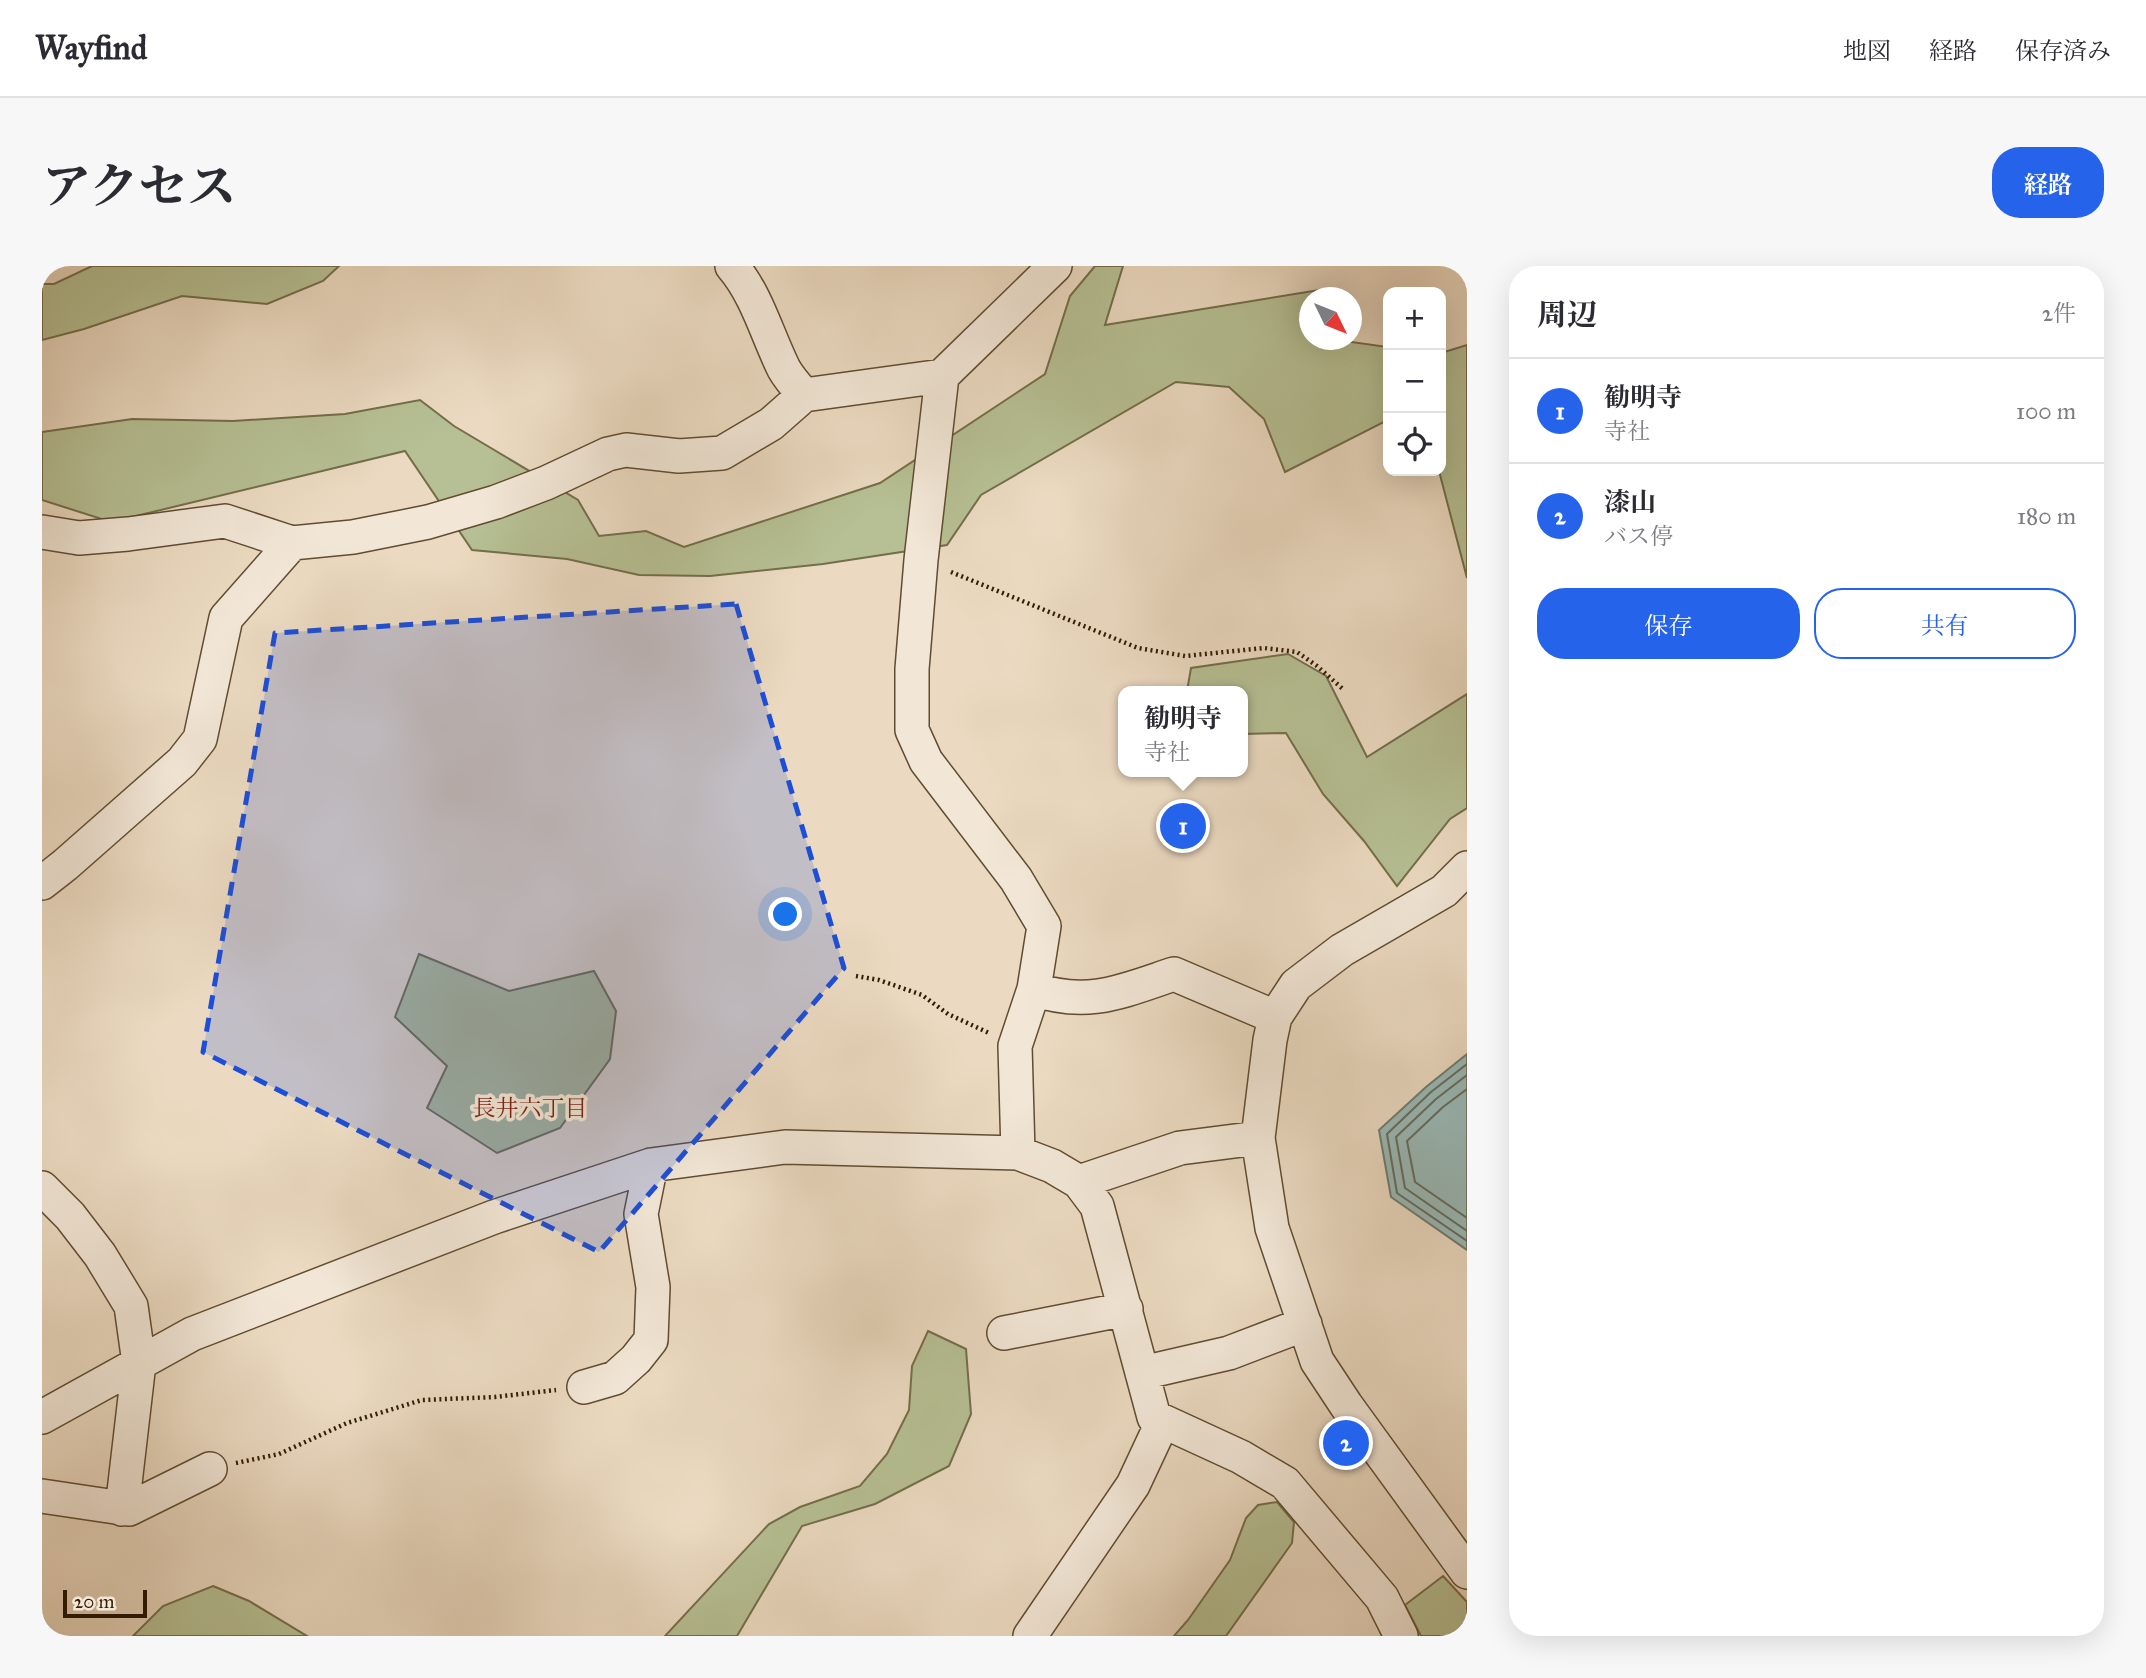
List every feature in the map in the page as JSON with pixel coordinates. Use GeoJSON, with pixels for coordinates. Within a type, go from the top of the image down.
{"type":"FeatureCollection","features":[{"type":"Feature","properties":{"kind":"street"},"geometry":{"type":"LineString","coordinates":[[732,266],[762,317],[785,371],[804,395]]}},
{"type":"Feature","properties":{"kind":"street"},"geometry":{"type":"LineString","coordinates":[[42,532],[79,538],[225,521],[292,543],[353,537],[428,522],[496,502],[546,483],[608,454],[626,450],[679,456],[722,453],[771,424],[804,395],[942,376],[1055,266]]}},
{"type":"Feature","properties":{"kind":"street"},"geometry":{"type":"LineString","coordinates":[[942,376],[921,560],[912,669],[912,730],[926,761],[1016,878],[1044,926],[1034,989],[1015,1046],[1018,1153]]}},
{"type":"Feature","properties":{"kind":"street"},"geometry":{"type":"LineString","coordinates":[[42,883],[182,762],[200,738],[226,618],[292,543]]}},
{"type":"Feature","properties":{"kind":"street"},"geometry":{"type":"LineString","coordinates":[[1467,868],[1444,891],[1342,950],[1296,985],[1275,1017],[1258,1138],[1272,1228],[1317,1360],[1467,1572]]}},
{"type":"Feature","properties":{"kind":"street"},"geometry":{"type":"LineString","coordinates":[[1034,989],[1051,995],[1101,998],[1174,974],[1275,1017]]}},
{"type":"Feature","properties":{"kind":"street"},"geometry":{"type":"LineString","coordinates":[[1079,1182],[1180,1148],[1258,1138]]}},
{"type":"Feature","properties":{"kind":"street"},"geometry":{"type":"LineString","coordinates":[[42,1417],[204,1329],[494,1217],[651,1166],[785,1147],[1018,1153],[1052,1166],[1079,1182],[1097,1206],[1154,1418],[1241,1457],[1285,1483],[1382,1598],[1401,1636]]}},
{"type":"Feature","properties":{"kind":"street"},"geometry":{"type":"LineString","coordinates":[[584,1387],[615,1378],[636,1359],[651,1339],[653,1287],[641,1214],[651,1166]]}},
{"type":"Feature","properties":{"kind":"street"},"geometry":{"type":"LineString","coordinates":[[42,1188],[56,1222],[100,1255],[131,1306],[139,1363],[122,1509]]}},
{"type":"Feature","properties":{"kind":"street"},"geometry":{"type":"LineString","coordinates":[[1004,1333],[1126,1309]]}},
{"type":"Feature","properties":{"kind":"street"},"geometry":{"type":"LineString","coordinates":[[1142,1373],[1229,1353],[1305,1324]]}},
{"type":"Feature","properties":{"kind":"street"},"geometry":{"type":"LineString","coordinates":[[1030,1636],[1133,1485],[1162,1423]]}},
{"type":"Feature","properties":{"kind":"street"},"geometry":{"type":"LineString","coordinates":[[42,1496],[128,1509],[210,1469]]}},
{"type":"Feature","properties":{"kind":"path"},"geometry":{"type":"LineString","coordinates":[[921,560],[1138,648],[1185,656],[1264,648],[1297,652],[1344,690]]}},
{"type":"Feature","properties":{"kind":"path"},"geometry":{"type":"LineString","coordinates":[[856,976],[922,995],[948,1014],[1015,1046]]}},
{"type":"Feature","properties":{"kind":"path"},"geometry":{"type":"LineString","coordinates":[[210,1469],[279,1454],[347,1423],[422,1400],[495,1397],[584,1387]]}},
{"type":"Feature","properties":{"kind":"highlighted area"},"geometry":{"type":"Polygon","coordinates":[[[736,604],[844,968],[599,1252],[203,1052],[275,633],[736,604]]]}},
{"type":"Feature","properties":{"kind":"green space"},"geometry":{"type":"Polygon","coordinates":[[[92,266],[339,266],[323,281],[267,304],[182,296],[42,340],[42,284],[54,284],[92,266]]]}},
{"type":"Feature","properties":{"kind":"green space"},"geometry":{"type":"Polygon","coordinates":[[[1095,266],[1123,266],[1105,325],[1299,293],[1299,350],[1362,350],[1362,343],[1383,346],[1383,423],[1285,472],[1264,419],[1229,387],[1176,382],[981,495],[947,545],[823,564],[710,576],[639,575],[567,559],[472,550],[405,451],[111,522],[42,500],[42,432],[132,419],[233,421],[345,414],[420,400],[454,426],[578,500],[599,536],[646,531],[684,547],[880,483],[1045,374],[1070,296],[1095,266]]]}},
{"type":"Feature","properties":{"kind":"green space"},"geometry":{"type":"Polygon","coordinates":[[[1467,345],[1467,578],[1440,476],[1446,476],[1446,351],[1467,345]]]}},
{"type":"Feature","properties":{"kind":"green space"},"geometry":{"type":"Polygon","coordinates":[[[1288,654],[1326,676],[1367,757],[1467,694],[1467,808],[1450,819],[1397,886],[1364,841],[1323,794],[1286,733],[1248,734],[1248,686],[1188,686],[1191,668],[1288,654]]]}},
{"type":"Feature","properties":{"kind":"green space"},"geometry":{"type":"Polygon","coordinates":[[[419,954],[509,991],[594,971],[616,1011],[610,1059],[560,1128],[497,1153],[427,1108],[447,1066],[395,1017],[419,954]]]}},
{"type":"Feature","properties":{"kind":"green space"},"geometry":{"type":"Polygon","coordinates":[[[928,1331],[966,1349],[971,1414],[949,1466],[875,1504],[802,1526],[737,1636],[665,1636],[769,1524],[800,1507],[860,1486],[887,1454],[909,1410],[912,1366],[928,1331]]]}},
{"type":"Feature","properties":{"kind":"green space"},"geometry":{"type":"Polygon","coordinates":[[[1277,1502],[1294,1522],[1292,1543],[1226,1636],[1174,1636],[1230,1560],[1246,1518],[1258,1505],[1277,1502]]]}},
{"type":"Feature","properties":{"kind":"green space"},"geometry":{"type":"Polygon","coordinates":[[[1443,1576],[1467,1602],[1467,1636],[1421,1636],[1405,1605],[1443,1576]]]}},
{"type":"Feature","properties":{"kind":"green space"},"geometry":{"type":"Polygon","coordinates":[[[213,1586],[249,1601],[307,1636],[133,1636],[163,1606],[213,1586]]]}},
{"type":"Feature","properties":{"kind":"water"},"geometry":{"type":"Polygon","coordinates":[[[1467,1054],[1467,1250],[1391,1197],[1379,1130],[1467,1054]]]}},
{"type":"Feature","properties":{"kind":"place","name":"勧明寺"},"geometry":{"type":"Point","coordinates":[1183,826]}},
{"type":"Feature","properties":{"kind":"place","name":"漆山"},"geometry":{"type":"Point","coordinates":[1346,1443]}},
{"type":"Feature","properties":{"kind":"district","name":"長井六丁目"},"geometry":{"type":"Point","coordinates":[530,1108]}}]}
